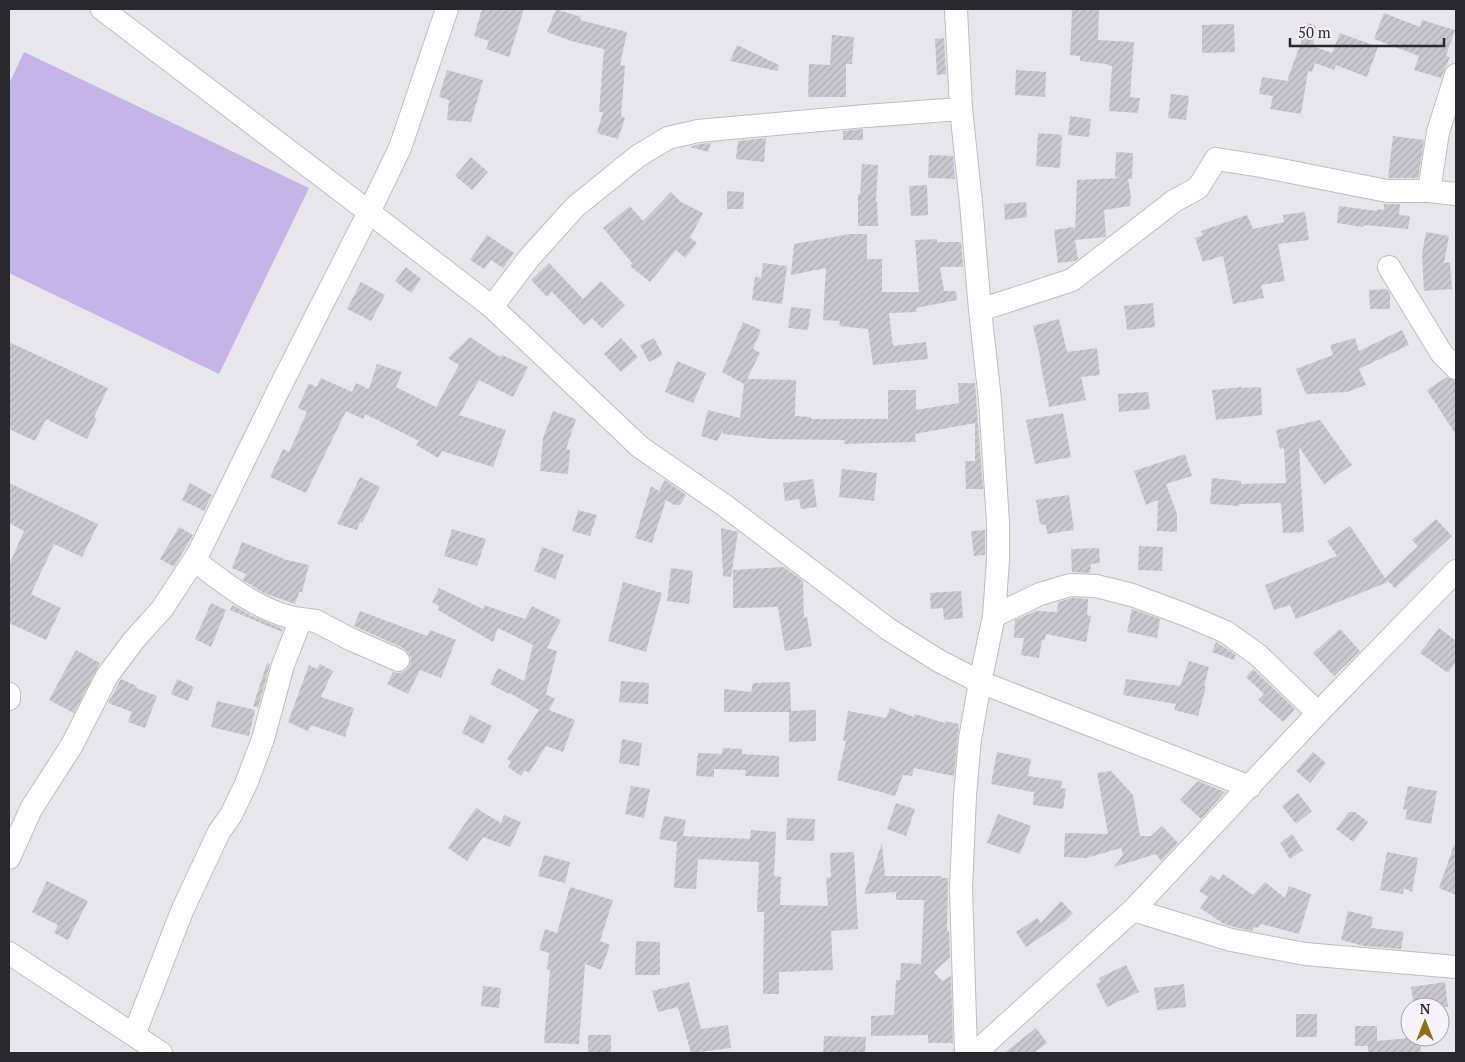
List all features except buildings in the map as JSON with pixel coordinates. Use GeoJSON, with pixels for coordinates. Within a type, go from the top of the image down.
{"type":"FeatureCollection","features":[{"type":"Feature","properties":{"kind":"street"},"geometry":{"type":"LineString","coordinates":[[102,9],[492,307],[640,447],[724,505],[888,630],[939,661],[980,682],[1250,787]]}},
{"type":"Feature","properties":{"kind":"street"},"geometry":{"type":"LineString","coordinates":[[9,858],[31,809],[72,745],[107,676],[134,640],[162,609],[194,560],[278,388],[400,148],[447,9]]}},
{"type":"Feature","properties":{"kind":"street"},"geometry":{"type":"LineString","coordinates":[[956,9],[961,109],[990,400],[998,522],[998,560],[994,616],[970,739],[965,796],[961,888],[966,1053]]}},
{"type":"Feature","properties":{"kind":"street"},"geometry":{"type":"LineString","coordinates":[[1429,191],[1438,132],[1456,75]]}},
{"type":"Feature","properties":{"kind":"street"},"geometry":{"type":"LineString","coordinates":[[492,307],[529,258],[575,207],[638,156],[668,138],[708,130],[961,109]]}},
{"type":"Feature","properties":{"kind":"street"},"geometry":{"type":"LineString","coordinates":[[980,310],[1072,280],[1174,200],[1198,188],[1216,159],[1387,191],[1429,191],[1456,194]]}},
{"type":"Feature","properties":{"kind":"street"},"geometry":{"type":"LineString","coordinates":[[1389,267],[1442,354],[1456,368]]}},
{"type":"Feature","properties":{"kind":"street"},"geometry":{"type":"LineString","coordinates":[[194,560],[240,594],[282,614],[316,621],[350,639],[398,660]]}},
{"type":"Feature","properties":{"kind":"street"},"geometry":{"type":"LineString","coordinates":[[975,1053],[1133,910],[1318,713],[1456,571]]}},
{"type":"Feature","properties":{"kind":"street"},"geometry":{"type":"LineString","coordinates":[[994,616],[1040,594],[1070,585],[1096,586],[1132,595],[1226,632],[1258,655],[1318,713]]}},
{"type":"Feature","properties":{"kind":"street"},"geometry":{"type":"LineString","coordinates":[[134,1035],[182,911],[219,832],[231,816],[246,784],[263,739],[283,666],[301,619]]}},
{"type":"Feature","properties":{"kind":"street"},"geometry":{"type":"LineString","coordinates":[[9,694],[9,699]]}},
{"type":"Feature","properties":{"kind":"street"},"geometry":{"type":"LineString","coordinates":[[1133,910],[1230,940],[1305,954],[1456,968]]}},
{"type":"Feature","properties":{"kind":"street"},"geometry":{"type":"LineString","coordinates":[[9,953],[161,1053]]}},
{"type":"Feature","properties":{"kind":"shaded area"},"geometry":{"type":"Polygon","coordinates":[[[24,52],[309,188],[219,374],[9,273],[9,84],[24,52]]]}}]}
